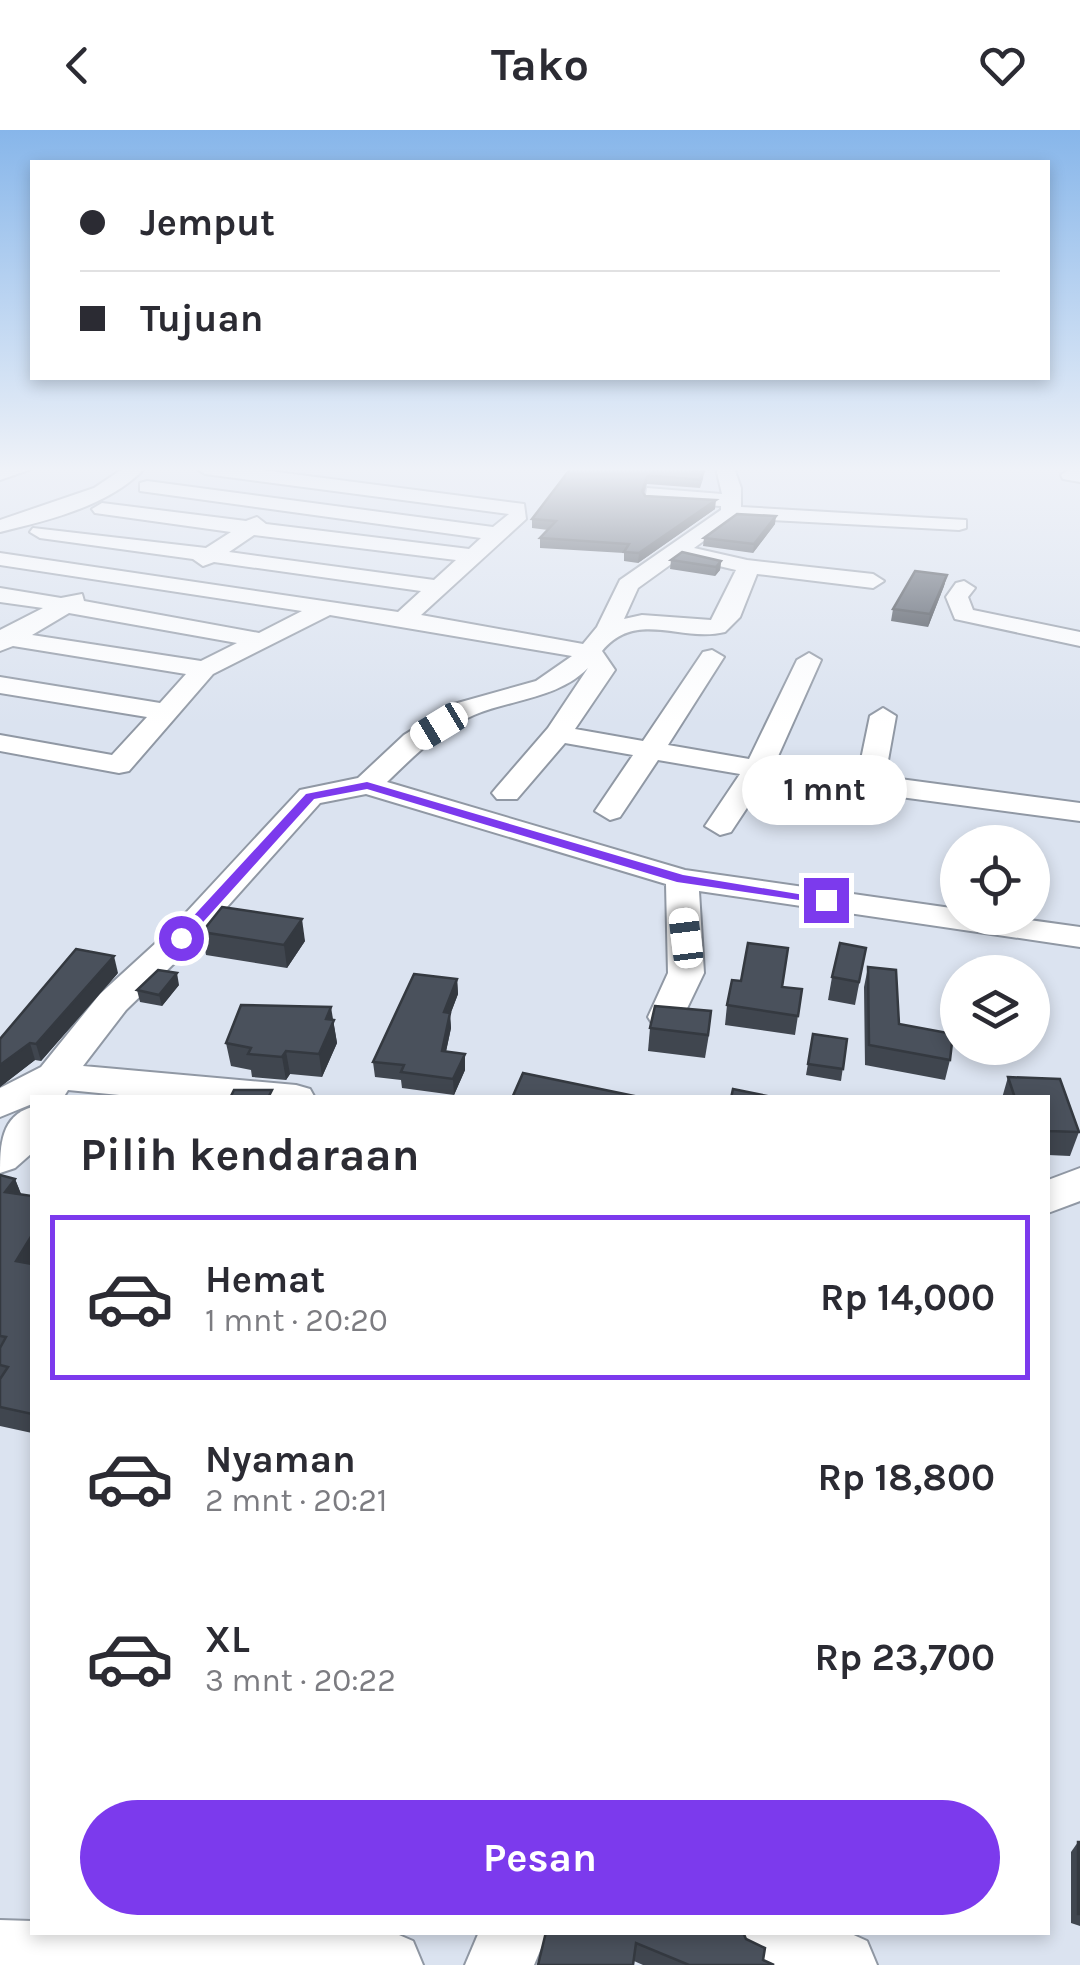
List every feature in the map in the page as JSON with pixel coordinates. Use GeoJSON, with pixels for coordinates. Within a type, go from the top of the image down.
{"type":"FeatureCollection","features":[{"type":"Feature","properties":{"kind":"street"},"geometry":{"type":"LineString","coordinates":[[168,584],[210,554],[439,587]]}},
{"type":"Feature","properties":{"kind":"street"},"geometry":{"type":"LineString","coordinates":[[453,554],[472,556]]}},
{"type":"Feature","properties":{"kind":"street"},"geometry":{"type":"LineString","coordinates":[[401,621],[475,554]]}},
{"type":"Feature","properties":{"kind":"street"},"geometry":{"type":"LineString","coordinates":[[507,793],[558,734],[602,670],[600,641],[628,585],[672,554]]}},
{"type":"Feature","properties":{"kind":"street"},"geometry":{"type":"LineString","coordinates":[[693,554],[747,566],[873,581]]}},
{"type":"Feature","properties":{"kind":"street"},"geometry":{"type":"LineString","coordinates":[[0,559],[401,621],[600,641]]}},
{"type":"Feature","properties":{"kind":"street"},"geometry":{"type":"LineString","coordinates":[[367,786],[414,740],[463,710],[545,686],[600,641],[642,622],[716,627],[728,618],[746,580],[747,566]]}},
{"type":"Feature","properties":{"kind":"street"},"geometry":{"type":"LineString","coordinates":[[3,640],[65,605],[109,574]]}},
{"type":"Feature","properties":{"kind":"street"},"geometry":{"type":"LineString","coordinates":[[964,588],[957,597],[963,614],[1032,632],[1080,639]]}},
{"type":"Feature","properties":{"kind":"street"},"geometry":{"type":"LineString","coordinates":[[0,595],[266,641]]}},
{"type":"Feature","properties":{"kind":"street"},"geometry":{"type":"LineString","coordinates":[[1032,632],[1046,609]]}},
{"type":"Feature","properties":{"kind":"street"},"geometry":{"type":"LineString","coordinates":[[0,743],[120,765],[204,669],[326,610]]}},
{"type":"Feature","properties":{"kind":"street"},"geometry":{"type":"LineString","coordinates":[[3,640],[204,669]]}},
{"type":"Feature","properties":{"kind":"street"},"geometry":{"type":"LineString","coordinates":[[610,811],[712,657]]}},
{"type":"Feature","properties":{"kind":"street"},"geometry":{"type":"LineString","coordinates":[[720,826],[758,769],[809,660]]}},
{"type":"Feature","properties":{"kind":"street"},"geometry":{"type":"LineString","coordinates":[[0,685],[166,712]]}},
{"type":"Feature","properties":{"kind":"street"},"geometry":{"type":"LineString","coordinates":[[870,783],[882,716]]}},
{"type":"Feature","properties":{"kind":"street"},"geometry":{"type":"LineString","coordinates":[[558,734],[758,769],[1080,812]]}},
{"type":"Feature","properties":{"kind":"street"},"geometry":{"type":"LineString","coordinates":[[50,1087],[113,1002],[181,938],[310,796],[367,786],[682,879],[1080,937]]}},
{"type":"Feature","properties":{"kind":"street"},"geometry":{"type":"LineString","coordinates":[[666,1018],[686,973],[682,879]]}},
{"type":"Feature","properties":{"kind":"street"},"geometry":{"type":"LineString","coordinates":[[0,1104],[50,1087],[244,1090],[276,1095]]}},
{"type":"Feature","properties":{"kind":"street"},"geometry":{"type":"LineString","coordinates":[[0,1158],[17,1145],[30,1123]]}},
{"type":"Feature","properties":{"kind":"street"},"geometry":{"type":"LineString","coordinates":[[1050,1197],[1080,1182]]}},
{"type":"Feature","properties":{"kind":"street"},"geometry":{"type":"LineString","coordinates":[[498,1965],[513,1935]]}},
{"type":"Feature","properties":{"kind":"street"},"geometry":{"type":"LineString","coordinates":[[775,1935],[844,1965]]}},
{"type":"Feature","properties":{"kind":"street"},"geometry":{"type":"LineString","coordinates":[[0,1954],[363,1957],[389,1965]]}},
{"type":"Feature","properties":{"kind":"building"},"geometry":{"type":"Polygon","coordinates":[[[680,554],[689,554],[721,561],[716,567],[671,560],[680,554]]]}},
{"type":"Feature","properties":{"kind":"building"},"geometry":{"type":"Polygon","coordinates":[[[915,571],[947,575],[930,614],[893,609],[915,571]]]}},
{"type":"Feature","properties":{"kind":"building"},"geometry":{"type":"Polygon","coordinates":[[[222,907],[302,919],[284,945],[202,932],[222,907]]]}},
{"type":"Feature","properties":{"kind":"building"},"geometry":{"type":"Polygon","coordinates":[[[748,943],[788,948],[782,987],[802,989],[798,1016],[727,1005],[732,980],[741,981],[748,943]]]}},
{"type":"Feature","properties":{"kind":"building"},"geometry":{"type":"Polygon","coordinates":[[[840,943],[866,948],[859,982],[832,977],[840,943]]]}},
{"type":"Feature","properties":{"kind":"building"},"geometry":{"type":"Polygon","coordinates":[[[76,949],[114,956],[36,1044],[30,1043],[0,1065],[0,1039],[76,949]]]}},
{"type":"Feature","properties":{"kind":"building"},"geometry":{"type":"Polygon","coordinates":[[[868,967],[896,970],[899,1024],[940,1032],[940,1058],[869,1045],[868,967]]]}},
{"type":"Feature","properties":{"kind":"building"},"geometry":{"type":"Polygon","coordinates":[[[158,970],[177,973],[159,995],[137,990],[158,970]]]}},
{"type":"Feature","properties":{"kind":"building"},"geometry":{"type":"Polygon","coordinates":[[[414,974],[457,979],[444,1012],[450,1013],[442,1051],[465,1054],[453,1079],[401,1072],[404,1065],[373,1062],[414,974]]]}},
{"type":"Feature","properties":{"kind":"building"},"geometry":{"type":"Polygon","coordinates":[[[241,1005],[331,1007],[326,1019],[334,1020],[319,1054],[248,1054],[251,1048],[226,1043],[241,1005]]]}},
{"type":"Feature","properties":{"kind":"building"},"geometry":{"type":"Polygon","coordinates":[[[655,1006],[711,1011],[708,1035],[650,1028],[655,1006]]]}},
{"type":"Feature","properties":{"kind":"building"},"geometry":{"type":"Polygon","coordinates":[[[813,1034],[847,1039],[843,1069],[808,1064],[813,1034]]]}},
{"type":"Feature","properties":{"kind":"building"},"geometry":{"type":"Polygon","coordinates":[[[523,1073],[629,1095],[513,1095],[523,1073]]]}},
{"type":"Feature","properties":{"kind":"building"},"geometry":{"type":"Polygon","coordinates":[[[1008,1077],[1060,1079],[1079,1132],[1050,1131],[1050,1095],[1014,1095],[1008,1077]]]}},
{"type":"Feature","properties":{"kind":"building"},"geometry":{"type":"Polygon","coordinates":[[[733,1089],[762,1095],[732,1095],[733,1089]]]}},
{"type":"Feature","properties":{"kind":"building"},"geometry":{"type":"Polygon","coordinates":[[[234,1090],[272,1090],[270,1095],[232,1095],[234,1090]]]}},
{"type":"Feature","properties":{"kind":"building"},"geometry":{"type":"Polygon","coordinates":[[[0,1175],[15,1179],[5,1192],[30,1196],[30,1238],[16,1261],[30,1264],[30,1414],[0,1407],[0,1379],[8,1367],[0,1365],[0,1348],[6,1337],[0,1336],[0,1175]]]}},
{"type":"Feature","properties":{"kind":"building"},"geometry":{"type":"Polygon","coordinates":[[[1080,1842],[1080,1914],[1078,1914],[1080,1842]]]}},
{"type":"Feature","properties":{"kind":"building"},"geometry":{"type":"Polygon","coordinates":[[[545,1935],[744,1935],[765,1948],[763,1960],[774,1965],[689,1965],[636,1943],[633,1965],[538,1965],[545,1935]]]}},
{"type":"Feature","properties":{"kind":"route"},"geometry":{"type":"LineString","coordinates":[[181,938],[310,796],[367,786],[682,879],[826,900]]}}]}
